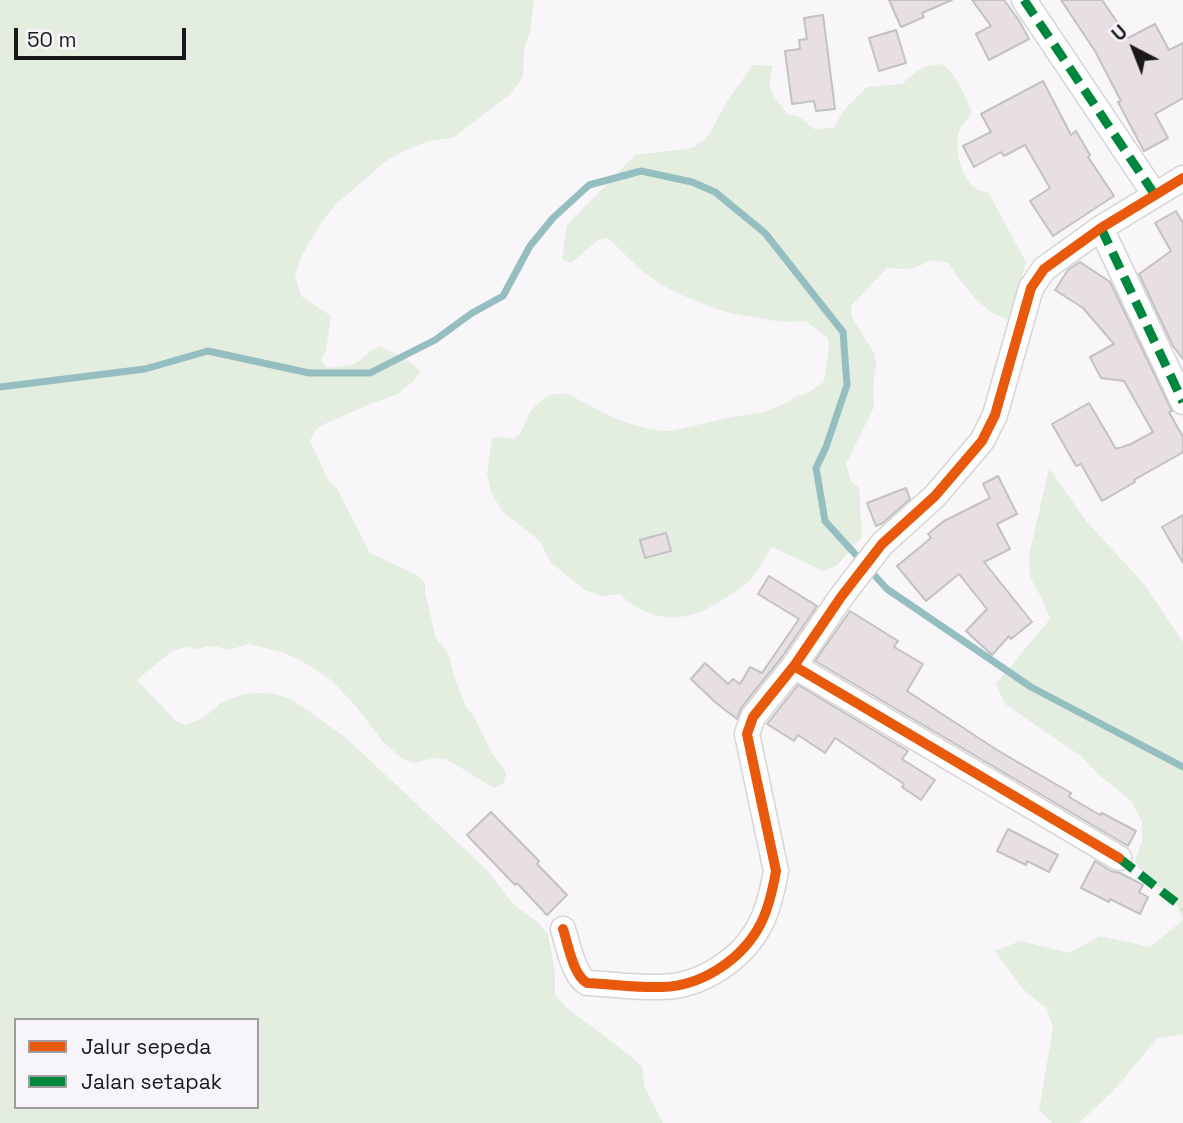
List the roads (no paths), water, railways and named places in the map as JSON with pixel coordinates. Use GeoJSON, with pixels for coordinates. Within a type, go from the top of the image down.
{"type":"FeatureCollection","features":[{"type":"Feature","properties":{"kind":"street"},"geometry":{"type":"LineString","coordinates":[[1024,0],[1155,195]]}},
{"type":"Feature","properties":{"kind":"street"},"geometry":{"type":"LineString","coordinates":[[563,929],[576,971],[583,982],[663,987],[682,984],[726,965],[752,938],[762,921],[776,871],[747,734],[753,717],[794,666],[841,597],[882,544],[935,496],[982,441],[995,415],[1031,288],[1044,269],[1101,228],[1183,178]]}},
{"type":"Feature","properties":{"kind":"street"},"geometry":{"type":"LineString","coordinates":[[1101,228],[1183,402]]}},
{"type":"Feature","properties":{"kind":"street"},"geometry":{"type":"LineString","coordinates":[[794,666],[1119,858]]}},
{"type":"Feature","properties":{"kind":"waterway"},"geometry":{"type":"LineString","coordinates":[[0,387],[145,369],[208,351],[309,373],[370,373],[435,340],[472,313],[503,296],[530,246],[553,218],[589,185],[641,171],[692,182],[715,192],[765,233],[843,332],[847,385],[816,468],[825,521],[887,589],[1031,687],[1183,767]]}}]}
